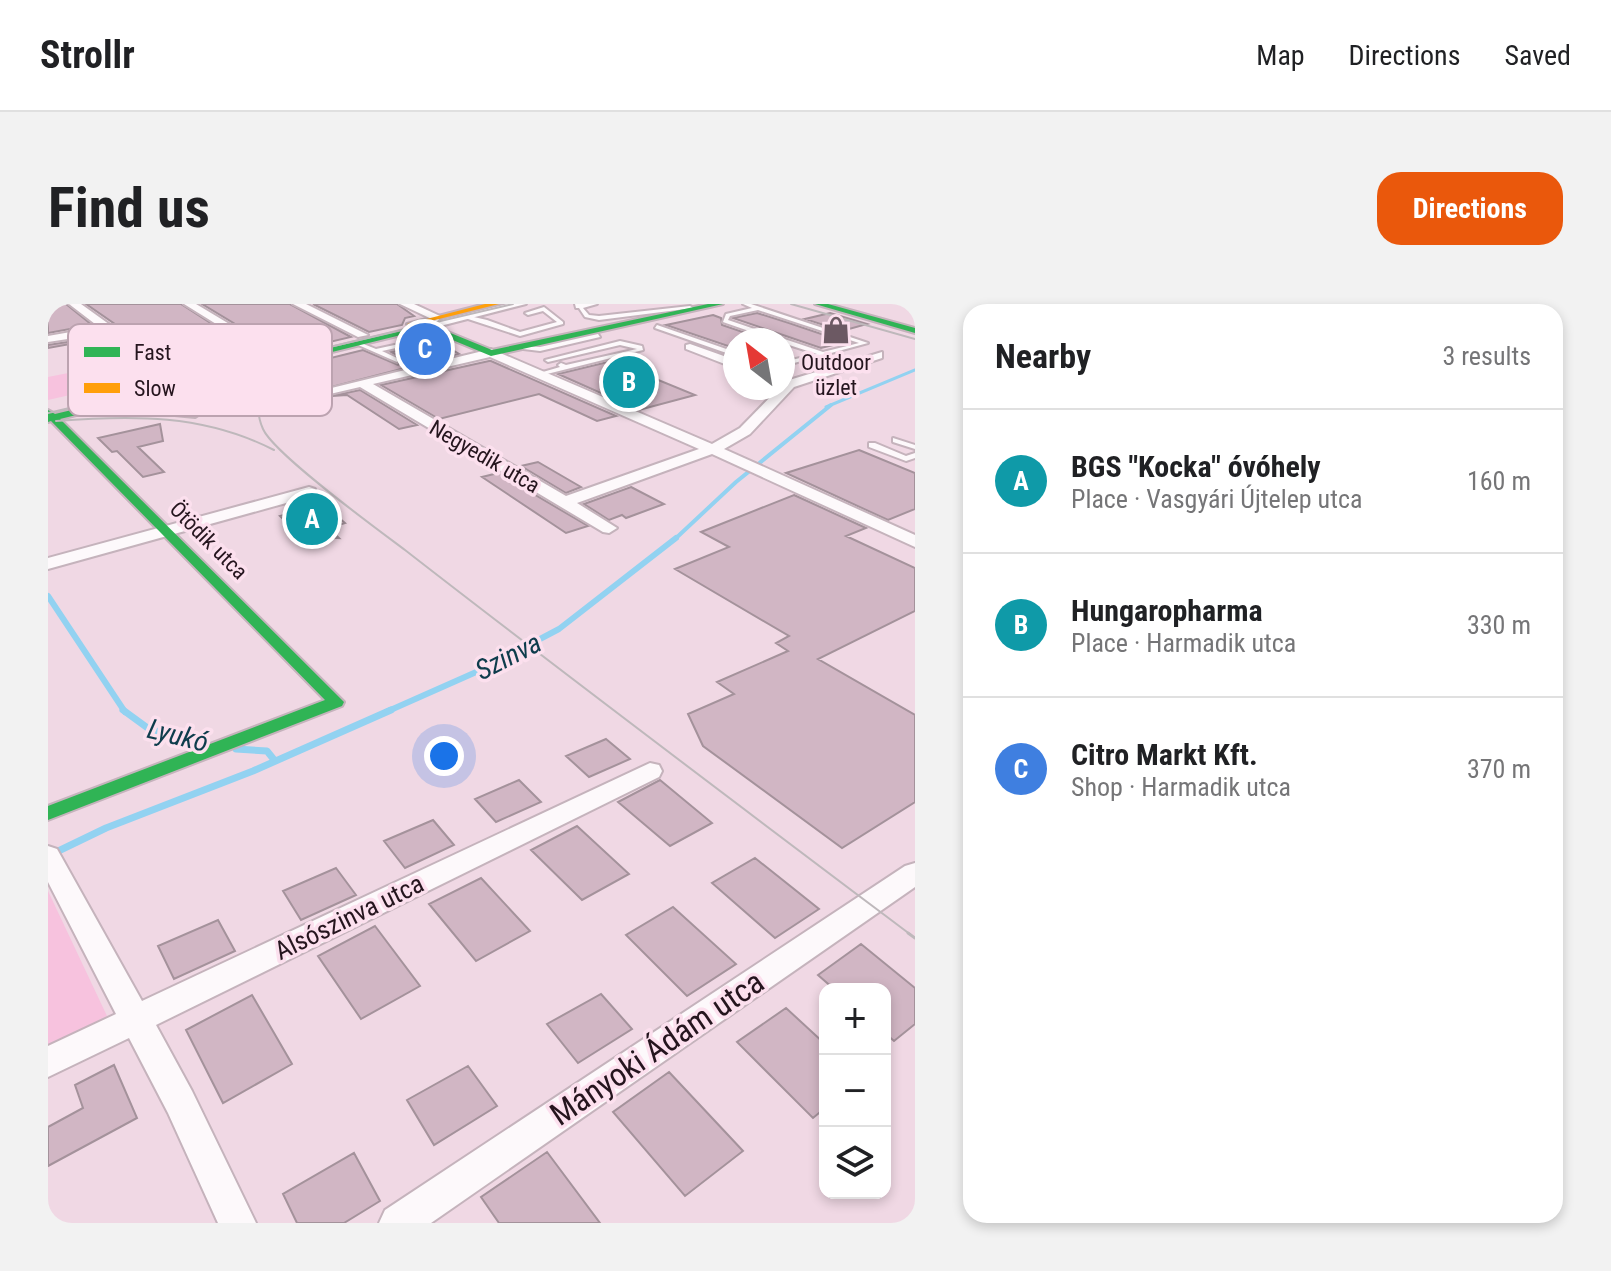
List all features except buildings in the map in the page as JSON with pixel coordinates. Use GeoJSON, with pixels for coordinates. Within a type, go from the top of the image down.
{"type":"FeatureCollection","features":[{"type":"Feature","properties":{"kind":"street"},"geometry":{"type":"LineString","coordinates":[[74,304],[101,324]]}},
{"type":"Feature","properties":{"kind":"street"},"geometry":{"type":"LineString","coordinates":[[189,304],[223,324]]}},
{"type":"Feature","properties":{"kind":"street"},"geometry":{"type":"LineString","coordinates":[[298,304],[366,343]]}},
{"type":"Feature","properties":{"kind":"street"},"geometry":{"type":"LineString","coordinates":[[405,304],[428,327],[738,460],[915,542]]}},
{"type":"Feature","properties":{"kind":"street"},"geometry":{"type":"LineString","coordinates":[[819,304],[915,331]]}},
{"type":"Feature","properties":{"kind":"street"},"geometry":{"type":"LineString","coordinates":[[332,390],[491,353],[516,340],[599,328],[710,306]]}},
{"type":"Feature","properties":{"kind":"street"},"geometry":{"type":"LineString","coordinates":[[332,351],[465,317],[524,309]]}},
{"type":"Feature","properties":{"kind":"street"},"geometry":{"type":"LineString","coordinates":[[428,327],[498,312]]}},
{"type":"Feature","properties":{"kind":"street"},"geometry":{"type":"LineString","coordinates":[[48,339],[68,336]]}},
{"type":"Feature","properties":{"kind":"street"},"geometry":{"type":"LineString","coordinates":[[332,347],[366,343]]}},
{"type":"Feature","properties":{"kind":"street"},"geometry":{"type":"LineString","coordinates":[[690,347],[723,359]]}},
{"type":"Feature","properties":{"kind":"street"},"geometry":{"type":"LineString","coordinates":[[795,380],[878,355]]}},
{"type":"Feature","properties":{"kind":"street","name":"Negyedik utca"},"geometry":{"type":"LineString","coordinates":[[362,383],[609,528]]}},
{"type":"Feature","properties":{"kind":"street"},"geometry":{"type":"LineString","coordinates":[[564,502],[713,449],[745,431],[771,400]]}},
{"type":"Feature","properties":{"kind":"street","name":"Ötödik utca"},"geometry":{"type":"LineString","coordinates":[[48,813],[336,702],[49,414]]}},
{"type":"Feature","properties":{"kind":"street"},"geometry":{"type":"LineString","coordinates":[[48,564],[309,492]]}},
{"type":"Feature","properties":{"kind":"street","name":"Alsószinva utca"},"geometry":{"type":"LineString","coordinates":[[48,1062],[650,771]]}},
{"type":"Feature","properties":{"kind":"street"},"geometry":{"type":"LineString","coordinates":[[48,856],[136,1019],[237,1223]]}},
{"type":"Feature","properties":{"kind":"street","name":"Mányoki Ádám utca"},"geometry":{"type":"LineString","coordinates":[[398,1223],[915,873]]}},
{"type":"Feature","properties":{"kind":"lane"},"geometry":{"type":"LineString","coordinates":[[578,306],[594,304]]}},
{"type":"Feature","properties":{"kind":"lane"},"geometry":{"type":"LineString","coordinates":[[578,306],[599,328],[681,304]]}},
{"type":"Feature","properties":{"kind":"lane"},"geometry":{"type":"LineString","coordinates":[[746,304],[865,343],[795,361]]}},
{"type":"Feature","properties":{"kind":"lane"},"geometry":{"type":"LineString","coordinates":[[652,311],[710,306]]}},
{"type":"Feature","properties":{"kind":"lane"},"geometry":{"type":"LineString","coordinates":[[465,317],[492,323],[516,340],[561,323],[545,307],[524,309]]}},
{"type":"Feature","properties":{"kind":"lane"},"geometry":{"type":"LineString","coordinates":[[746,328],[725,321],[728,315],[759,308]]}},
{"type":"Feature","properties":{"kind":"lane"},"geometry":{"type":"LineString","coordinates":[[492,323],[498,312]]}},
{"type":"Feature","properties":{"kind":"lane"},"geometry":{"type":"LineString","coordinates":[[657,327],[723,350]]}},
{"type":"Feature","properties":{"kind":"lane"},"geometry":{"type":"LineString","coordinates":[[366,343],[397,360]]}},
{"type":"Feature","properties":{"kind":"lane"},"geometry":{"type":"LineString","coordinates":[[539,374],[640,350],[640,347],[620,343],[548,360]]}},
{"type":"Feature","properties":{"kind":"lane"},"geometry":{"type":"LineString","coordinates":[[795,344],[824,354]]}},
{"type":"Feature","properties":{"kind":"lane"},"geometry":{"type":"LineString","coordinates":[[536,355],[565,367]]}},
{"type":"Feature","properties":{"kind":"lane"},"geometry":{"type":"LineString","coordinates":[[896,440],[915,447]]}},
{"type":"Feature","properties":{"kind":"lane"},"geometry":{"type":"LineString","coordinates":[[872,445],[906,459],[915,455]]}},
{"type":"Feature","properties":{"kind":"shaded area"},"geometry":{"type":"Polygon","coordinates":[[[68,373],[68,395],[48,400],[48,377],[68,373]]]}},
{"type":"Feature","properties":{"kind":"shaded area"},"geometry":{"type":"Polygon","coordinates":[[[48,891],[107,1016],[48,1046],[48,891]]]}},
{"type":"Feature","properties":{"kind":"waterway","name":"Szinva"},"geometry":{"type":"LineString","coordinates":[[826,407],[915,370]]}},
{"type":"Feature","properties":{"kind":"waterway","name":"Szinva"},"geometry":{"type":"LineString","coordinates":[[674,540],[736,482],[831,405]]}},
{"type":"Feature","properties":{"kind":"waterway","name":"Szinva"},"geometry":{"type":"LineString","coordinates":[[386,712],[483,669],[559,629],[676,538]]}},
{"type":"Feature","properties":{"kind":"waterway","name":"Lyukó"},"geometry":{"type":"LineString","coordinates":[[48,596],[124,711]]}},
{"type":"Feature","properties":{"kind":"waterway","name":"Szinva"},"geometry":{"type":"LineString","coordinates":[[48,856],[106,828],[253,771],[391,710]]}},
{"type":"Feature","properties":{"kind":"waterway","name":"Lyukó"},"geometry":{"type":"LineString","coordinates":[[124,711],[149,729],[203,744]]}},
{"type":"Feature","properties":{"kind":"waterway","name":"Lyukó"},"geometry":{"type":"LineString","coordinates":[[236,749],[267,751],[275,761]]}},
{"type":"Feature","properties":{"kind":"tram line"},"geometry":{"type":"LineString","coordinates":[[332,346],[513,304]]}},
{"type":"Feature","properties":{"kind":"tram line"},"geometry":{"type":"LineString","coordinates":[[791,304],[915,339]]}},
{"type":"Feature","properties":{"kind":"tram line"},"geometry":{"type":"LineString","coordinates":[[48,413],[68,408]]}},
{"type":"Feature","properties":{"kind":"tram line"},"geometry":{"type":"LineString","coordinates":[[259,416],[271,441],[305,473],[911,935]]}},
{"type":"Feature","properties":{"kind":"tram line"},"geometry":{"type":"LineString","coordinates":[[56,421],[140,418],[194,423],[248,438],[274,450]]}},
{"type":"Feature","properties":{"kind":"tram line"},"geometry":{"type":"LineString","coordinates":[[908,933],[915,938]]}},
{"type":"Feature","properties":{"kind":"traffic: fast"},"geometry":{"type":"LineString","coordinates":[[332,350],[413,330],[445,334],[491,353],[719,304]]}},
{"type":"Feature","properties":{"kind":"traffic: fast"},"geometry":{"type":"LineString","coordinates":[[819,304],[915,331]]}},
{"type":"Feature","properties":{"kind":"traffic: fast"},"geometry":{"type":"LineString","coordinates":[[48,413],[336,702],[48,813]]}},
{"type":"Feature","properties":{"kind":"traffic: fast"},"geometry":{"type":"LineString","coordinates":[[48,419],[68,414]]}},
{"type":"Feature","properties":{"kind":"traffic: slow"},"geometry":{"type":"LineString","coordinates":[[411,324],[495,304]]}},
{"type":"Feature","properties":{"kind":"place","name":"Outdoor üzlet"},"geometry":{"type":"Point","coordinates":[836,330]}},
{"type":"Feature","properties":{"kind":"place","name":"Citro Markt Kft."},"geometry":{"type":"Point","coordinates":[425,349]}},
{"type":"Feature","properties":{"kind":"place","name":"Hungaropharma"},"geometry":{"type":"Point","coordinates":[629,382]}},
{"type":"Feature","properties":{"kind":"place","name":"BGS \"Kocka\" óvóhely"},"geometry":{"type":"Point","coordinates":[312,519]}}]}
